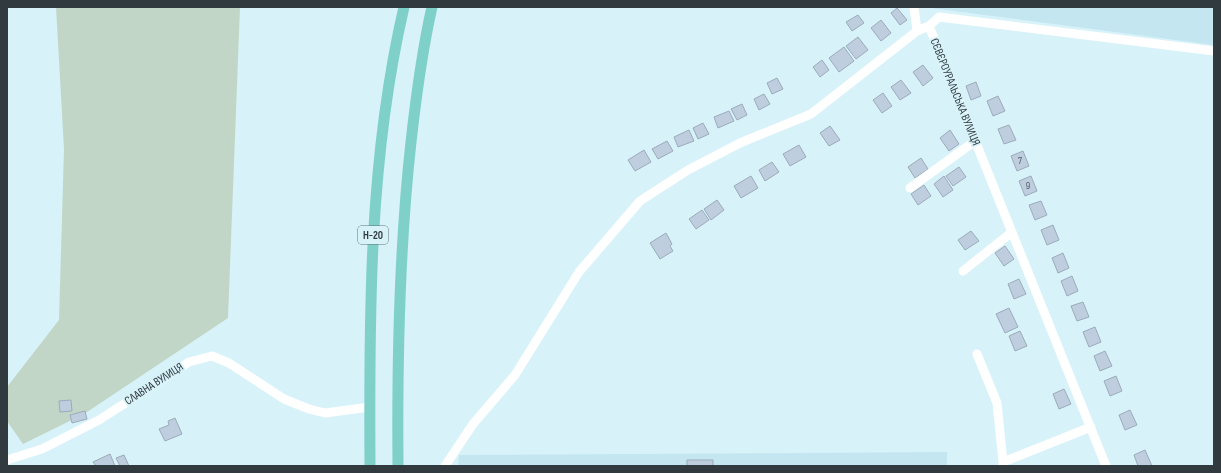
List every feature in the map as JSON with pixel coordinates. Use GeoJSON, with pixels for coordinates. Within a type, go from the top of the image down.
{"type":"FeatureCollection","features":[{"type":"Feature","properties":{"kind":"main road","name":"Н-20"},"geometry":{"type":"LineString","coordinates":[[370,466],[370,297],[376,194],[386,108],[404,7]]}},
{"type":"Feature","properties":{"kind":"main road","name":"Н-20"},"geometry":{"type":"LineString","coordinates":[[398,466],[400,284],[405,194],[414,110],[432,7]]}},
{"type":"Feature","properties":{"kind":"street"},"geometry":{"type":"LineString","coordinates":[[914,7],[918,31]]}},
{"type":"Feature","properties":{"kind":"street"},"geometry":{"type":"LineString","coordinates":[[929,26],[939,17],[1214,50]]}},
{"type":"Feature","properties":{"kind":"street","name":"СЄВЄРОУРАЛЬСЬКА ВУЛИЦЯ"},"geometry":{"type":"LineString","coordinates":[[444,466],[473,424],[515,375],[579,272],[640,201],[688,170],[740,143],[811,114],[918,31],[929,26],[1106,466]]}},
{"type":"Feature","properties":{"kind":"street"},"geometry":{"type":"LineString","coordinates":[[910,188],[975,141]]}},
{"type":"Feature","properties":{"kind":"street"},"geometry":{"type":"LineString","coordinates":[[963,271],[1012,232]]}},
{"type":"Feature","properties":{"kind":"street"},"geometry":{"type":"LineString","coordinates":[[977,354],[997,404],[1003,464],[1091,427]]}},
{"type":"Feature","properties":{"kind":"street","name":"СЛАВНА ВУЛИЦЯ"},"geometry":{"type":"LineString","coordinates":[[7,460],[42,449],[99,420],[189,362],[212,356],[228,363],[284,398],[308,409],[325,413],[370,407]]}},
{"type":"Feature","properties":{"kind":"shaded area"},"geometry":{"type":"Polygon","coordinates":[[[1214,7],[1214,45],[931,8],[1214,7]]]}},
{"type":"Feature","properties":{"kind":"shaded area"},"geometry":{"type":"Polygon","coordinates":[[[947,452],[947,466],[458,466],[459,455],[947,452]]]}},
{"type":"Feature","properties":{"kind":"green space"},"geometry":{"type":"Polygon","coordinates":[[[56,7],[240,7],[228,318],[84,414],[23,444],[7,421],[7,387],[59,320],[64,149],[56,7]]]}},
{"type":"Feature","properties":{"kind":"building"},"geometry":{"type":"Polygon","coordinates":[[[897,8],[907,20],[900,25],[891,13],[897,8]]]}},
{"type":"Feature","properties":{"kind":"building"},"geometry":{"type":"Polygon","coordinates":[[[858,15],[864,23],[852,31],[846,22],[858,15]]]}},
{"type":"Feature","properties":{"kind":"building"},"geometry":{"type":"Polygon","coordinates":[[[881,20],[891,33],[881,41],[871,28],[881,20]]]}},
{"type":"Feature","properties":{"kind":"building"},"geometry":{"type":"Polygon","coordinates":[[[858,37],[868,50],[856,59],[846,46],[858,37]]]}},
{"type":"Feature","properties":{"kind":"building"},"geometry":{"type":"Polygon","coordinates":[[[844,47],[854,61],[839,72],[829,58],[844,47]]]}},
{"type":"Feature","properties":{"kind":"building"},"geometry":{"type":"Polygon","coordinates":[[[822,60],[829,70],[820,77],[813,67],[822,60]]]}},
{"type":"Feature","properties":{"kind":"building"},"geometry":{"type":"Polygon","coordinates":[[[923,65],[933,78],[923,86],[913,72],[923,65]]]}},
{"type":"Feature","properties":{"kind":"building"},"geometry":{"type":"Polygon","coordinates":[[[777,78],[783,89],[772,94],[767,83],[777,78]]]}},
{"type":"Feature","properties":{"kind":"building"},"geometry":{"type":"Polygon","coordinates":[[[901,80],[911,93],[900,100],[891,87],[901,80]]]}},
{"type":"Feature","properties":{"kind":"building"},"geometry":{"type":"Polygon","coordinates":[[[976,82],[981,96],[971,100],[966,86],[976,82]]]}},
{"type":"Feature","properties":{"kind":"building"},"geometry":{"type":"Polygon","coordinates":[[[883,93],[892,106],[882,113],[873,100],[883,93]]]}},
{"type":"Feature","properties":{"kind":"building"},"geometry":{"type":"Polygon","coordinates":[[[764,94],[770,104],[759,110],[754,99],[764,94]]]}},
{"type":"Feature","properties":{"kind":"building"},"geometry":{"type":"Polygon","coordinates":[[[998,96],[1005,111],[993,116],[987,101],[998,96]]]}},
{"type":"Feature","properties":{"kind":"building"},"geometry":{"type":"Polygon","coordinates":[[[742,104],[747,115],[737,120],[731,109],[742,104]]]}},
{"type":"Feature","properties":{"kind":"building"},"geometry":{"type":"Polygon","coordinates":[[[729,111],[734,121],[718,128],[714,117],[729,111]]]}},
{"type":"Feature","properties":{"kind":"building"},"geometry":{"type":"Polygon","coordinates":[[[703,123],[709,134],[698,139],[693,128],[703,123]]]}},
{"type":"Feature","properties":{"kind":"building"},"geometry":{"type":"Polygon","coordinates":[[[1009,125],[1016,140],[1004,144],[998,129],[1009,125]]]}},
{"type":"Feature","properties":{"kind":"building"},"geometry":{"type":"Polygon","coordinates":[[[830,126],[840,140],[829,146],[820,133],[830,126]]]}},
{"type":"Feature","properties":{"kind":"building"},"geometry":{"type":"Polygon","coordinates":[[[689,130],[694,141],[678,147],[674,137],[689,130]]]}},
{"type":"Feature","properties":{"kind":"building"},"geometry":{"type":"Polygon","coordinates":[[[950,130],[959,144],[949,151],[940,138],[950,130]]]}},
{"type":"Feature","properties":{"kind":"building"},"geometry":{"type":"Polygon","coordinates":[[[667,141],[673,151],[658,159],[652,149],[667,141]]]}},
{"type":"Feature","properties":{"kind":"building"},"geometry":{"type":"Polygon","coordinates":[[[799,145],[806,157],[790,166],[783,154],[799,145]]]}},
{"type":"Feature","properties":{"kind":"building"},"geometry":{"type":"Polygon","coordinates":[[[644,150],[651,162],[635,171],[628,160],[644,150]]]}},
{"type":"Feature","properties":{"kind":"building"},"geometry":{"type":"Polygon","coordinates":[[[1023,151],[1029,166],[1017,171],[1011,156],[1023,151]]]}},
{"type":"Feature","properties":{"kind":"building"},"geometry":{"type":"Polygon","coordinates":[[[921,158],[928,169],[915,178],[908,167],[921,158]]]}},
{"type":"Feature","properties":{"kind":"building"},"geometry":{"type":"Polygon","coordinates":[[[772,162],[779,172],[765,181],[759,170],[772,162]]]}},
{"type":"Feature","properties":{"kind":"building"},"geometry":{"type":"Polygon","coordinates":[[[959,167],[966,177],[953,186],[946,176],[959,167]]]}},
{"type":"Feature","properties":{"kind":"building"},"geometry":{"type":"Polygon","coordinates":[[[751,176],[758,188],[741,198],[734,186],[751,176]]]}},
{"type":"Feature","properties":{"kind":"building"},"geometry":{"type":"Polygon","coordinates":[[[944,176],[953,190],[943,197],[934,184],[944,176]]]}},
{"type":"Feature","properties":{"kind":"building"},"geometry":{"type":"Polygon","coordinates":[[[1031,176],[1037,191],[1025,196],[1019,181],[1031,176]]]}},
{"type":"Feature","properties":{"kind":"building"},"geometry":{"type":"Polygon","coordinates":[[[924,185],[931,196],[918,205],[911,194],[924,185]]]}},
{"type":"Feature","properties":{"kind":"building"},"geometry":{"type":"Polygon","coordinates":[[[717,200],[724,210],[711,220],[704,209],[717,200]]]}},
{"type":"Feature","properties":{"kind":"building"},"geometry":{"type":"Polygon","coordinates":[[[1041,201],[1047,215],[1035,220],[1029,205],[1041,201]]]}},
{"type":"Feature","properties":{"kind":"building"},"geometry":{"type":"Polygon","coordinates":[[[702,210],[709,220],[696,229],[689,219],[702,210]]]}},
{"type":"Feature","properties":{"kind":"building"},"geometry":{"type":"Polygon","coordinates":[[[1053,225],[1059,240],[1047,245],[1041,230],[1053,225]]]}},
{"type":"Feature","properties":{"kind":"building"},"geometry":{"type":"Polygon","coordinates":[[[971,231],[979,241],[965,250],[958,240],[971,231]]]}},
{"type":"Feature","properties":{"kind":"building"},"geometry":{"type":"Polygon","coordinates":[[[666,233],[672,244],[670,246],[673,251],[660,259],[650,243],[666,233]]]}},
{"type":"Feature","properties":{"kind":"building"},"geometry":{"type":"Polygon","coordinates":[[[1005,246],[1014,259],[1004,266],[995,253],[1005,246]]]}},
{"type":"Feature","properties":{"kind":"building"},"geometry":{"type":"Polygon","coordinates":[[[1063,253],[1069,268],[1058,273],[1052,258],[1063,253]]]}},
{"type":"Feature","properties":{"kind":"building"},"geometry":{"type":"Polygon","coordinates":[[[1072,276],[1078,291],[1067,296],[1061,281],[1072,276]]]}},
{"type":"Feature","properties":{"kind":"building"},"geometry":{"type":"Polygon","coordinates":[[[1019,279],[1026,294],[1014,299],[1008,284],[1019,279]]]}},
{"type":"Feature","properties":{"kind":"building"},"geometry":{"type":"Polygon","coordinates":[[[1083,302],[1089,317],[1077,321],[1071,306],[1083,302]]]}},
{"type":"Feature","properties":{"kind":"building"},"geometry":{"type":"Polygon","coordinates":[[[1009,308],[1018,327],[1005,333],[996,314],[1009,308]]]}},
{"type":"Feature","properties":{"kind":"building"},"geometry":{"type":"Polygon","coordinates":[[[1095,327],[1101,342],[1089,347],[1083,332],[1095,327]]]}},
{"type":"Feature","properties":{"kind":"building"},"geometry":{"type":"Polygon","coordinates":[[[1020,331],[1027,346],[1015,351],[1009,336],[1020,331]]]}},
{"type":"Feature","properties":{"kind":"building"},"geometry":{"type":"Polygon","coordinates":[[[1105,351],[1112,366],[1100,371],[1094,356],[1105,351]]]}},
{"type":"Feature","properties":{"kind":"building"},"geometry":{"type":"Polygon","coordinates":[[[1116,376],[1122,391],[1110,396],[1104,381],[1116,376]]]}},
{"type":"Feature","properties":{"kind":"building"},"geometry":{"type":"Polygon","coordinates":[[[1064,389],[1071,404],[1059,409],[1053,394],[1064,389]]]}},
{"type":"Feature","properties":{"kind":"building"},"geometry":{"type":"Polygon","coordinates":[[[71,400],[72,411],[60,412],[59,401],[71,400]]]}},
{"type":"Feature","properties":{"kind":"building"},"geometry":{"type":"Polygon","coordinates":[[[1130,410],[1137,425],[1125,430],[1119,415],[1130,410]]]}},
{"type":"Feature","properties":{"kind":"building"},"geometry":{"type":"Polygon","coordinates":[[[85,411],[87,419],[72,423],[70,415],[85,411]]]}},
{"type":"Feature","properties":{"kind":"building"},"geometry":{"type":"Polygon","coordinates":[[[175,418],[182,434],[165,441],[159,429],[169,425],[168,421],[175,418]]]}},
{"type":"Feature","properties":{"kind":"building"},"geometry":{"type":"Polygon","coordinates":[[[1145,450],[1152,466],[1138,466],[1134,455],[1145,450]]]}},
{"type":"Feature","properties":{"kind":"building"},"geometry":{"type":"Polygon","coordinates":[[[110,454],[115,466],[96,466],[93,462],[110,454]]]}},
{"type":"Feature","properties":{"kind":"building"},"geometry":{"type":"Polygon","coordinates":[[[124,455],[129,466],[120,466],[116,458],[124,455]]]}},
{"type":"Feature","properties":{"kind":"building"},"geometry":{"type":"Polygon","coordinates":[[[687,460],[713,460],[713,466],[687,466],[687,460]]]}}]}
